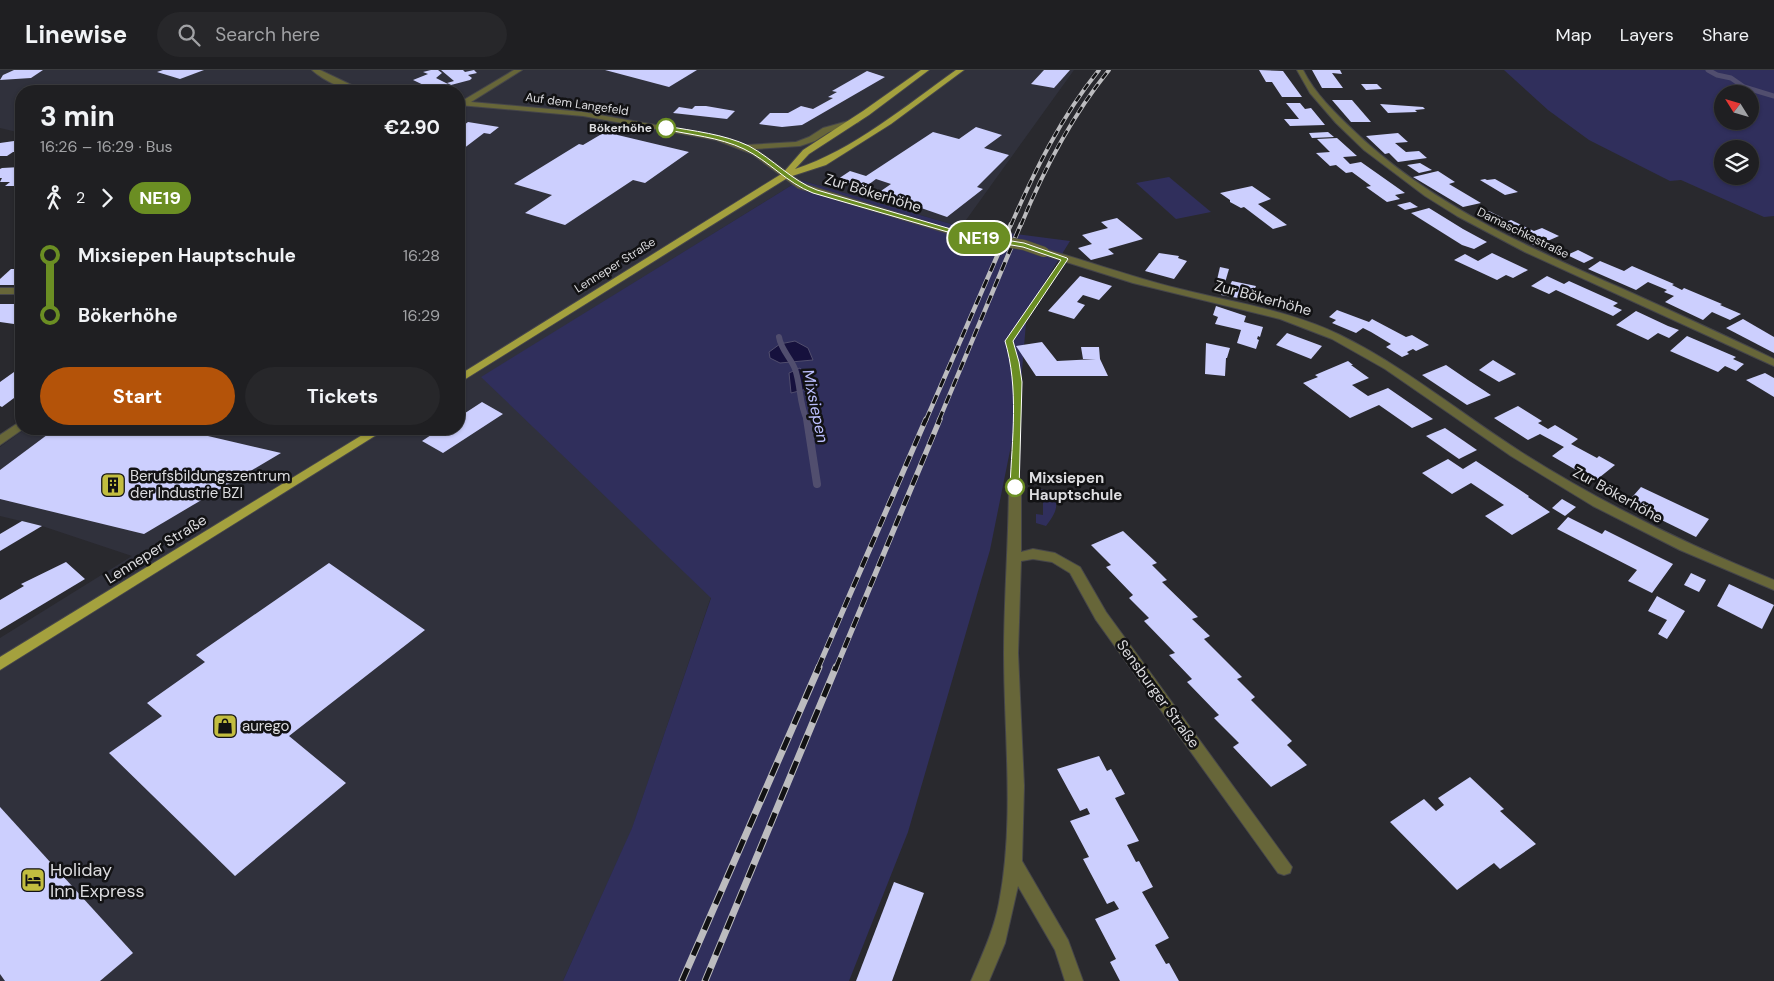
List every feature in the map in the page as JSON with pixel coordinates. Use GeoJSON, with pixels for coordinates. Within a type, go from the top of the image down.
{"type":"FeatureCollection","features":[{"type":"Feature","properties":{"kind":"main road","name":"Lenneper Straße"},"geometry":{"type":"LineString","coordinates":[[786,175],[806,152],[856,120],[926,70]]}},
{"type":"Feature","properties":{"kind":"main road","name":"Lenneper Straße"},"geometry":{"type":"LineString","coordinates":[[465,376],[786,175],[823,163],[888,122],[961,70]]}},
{"type":"Feature","properties":{"kind":"main road","name":"Lenneper Straße"},"geometry":{"type":"LineString","coordinates":[[0,664],[370,435]]}},
{"type":"Feature","properties":{"kind":"street"},"geometry":{"type":"LineString","coordinates":[[315,70],[344,85]]}},
{"type":"Feature","properties":{"kind":"street"},"geometry":{"type":"LineString","coordinates":[[465,102],[486,91],[519,70]]}},
{"type":"Feature","properties":{"kind":"street","name":"Damaschkestraße"},"geometry":{"type":"LineString","coordinates":[[1300,70],[1319,100],[1355,138],[1398,175],[1439,203],[1500,237],[1720,336],[1774,363]]}},
{"type":"Feature","properties":{"kind":"street","name":"Auf dem Langefeld"},"geometry":{"type":"LineString","coordinates":[[465,104],[583,114],[699,134],[746,147],[797,144],[812,139],[826,130],[856,120]]}},
{"type":"Feature","properties":{"kind":"street","name":"Auf dem Langefeld"},"geometry":{"type":"LineString","coordinates":[[746,147],[786,175]]}},
{"type":"Feature","properties":{"kind":"street","name":"Zur Bökerhöhe"},"geometry":{"type":"LineString","coordinates":[[786,175],[801,186],[815,192],[967,236],[1024,246],[1143,283],[1286,317],[1335,337],[1374,358],[1548,474],[1679,545],[1774,586]]}},
{"type":"Feature","properties":{"kind":"street"},"geometry":{"type":"LineString","coordinates":[[0,291],[15,291]]}},
{"type":"Feature","properties":{"kind":"street"},"geometry":{"type":"LineString","coordinates":[[0,441],[15,430]]}},
{"type":"Feature","properties":{"kind":"street"},"geometry":{"type":"LineString","coordinates":[[980,981],[994,949],[1006,912],[1014,863],[1015,784],[1011,663],[1016,480]]}},
{"type":"Feature","properties":{"kind":"street","name":"Sensburger Straße"},"geometry":{"type":"LineString","coordinates":[[1014,558],[1033,554],[1055,558],[1075,570],[1101,616],[1284,867]]}},
{"type":"Feature","properties":{"kind":"street"},"geometry":{"type":"LineString","coordinates":[[1014,863],[1062,946],[1074,981]]}},
{"type":"Feature","properties":{"kind":"shaded area"},"geometry":{"type":"Polygon","coordinates":[[[0,70],[1074,70],[961,227],[800,180],[482,377],[711,597],[632,829],[563,981],[0,981],[0,638],[132,556],[42,526],[0,516],[0,447],[17,435],[465,435],[465,85],[15,85],[15,132],[0,128],[0,70]]]}},
{"type":"Feature","properties":{"kind":"shaded area"},"geometry":{"type":"Polygon","coordinates":[[[1504,70],[1774,70],[1774,216],[1764,217],[1681,180],[1670,181],[1589,140],[1548,110],[1504,70]]]}},
{"type":"Feature","properties":{"kind":"shaded area"},"geometry":{"type":"Polygon","coordinates":[[[1169,177],[1211,212],[1176,219],[1136,183],[1169,177]]]}},
{"type":"Feature","properties":{"kind":"shaded area"},"geometry":{"type":"Polygon","coordinates":[[[800,180],[961,227],[1070,241],[1027,311],[1019,406],[990,550],[908,832],[849,981],[563,981],[632,828],[711,598],[481,377],[800,180]]]}},
{"type":"Feature","properties":{"kind":"shaded area"},"geometry":{"type":"Polygon","coordinates":[[[795,341],[808,348],[813,360],[780,363],[770,358],[769,352],[780,344],[795,341]]]}},
{"type":"Feature","properties":{"kind":"shaded area"},"geometry":{"type":"Polygon","coordinates":[[[800,368],[815,387],[791,393],[789,373],[800,368]]]}},
{"type":"Feature","properties":{"kind":"shaded area"},"geometry":{"type":"Polygon","coordinates":[[[1036,487],[1052,493],[1055,498],[1054,514],[1046,526],[1036,523],[1036,514],[1043,515],[1043,499],[1036,498],[1036,487]]]}},
{"type":"Feature","properties":{"kind":"building"},"geometry":{"type":"Polygon","coordinates":[[[14,70],[43,70],[31,78],[0,80],[3,75],[14,70]]]}},
{"type":"Feature","properties":{"kind":"building"},"geometry":{"type":"Polygon","coordinates":[[[163,70],[204,70],[180,79],[157,72],[163,70]]]}},
{"type":"Feature","properties":{"kind":"building"},"geometry":{"type":"Polygon","coordinates":[[[438,70],[442,73],[436,78],[448,84],[424,85],[413,80],[428,74],[423,72],[438,70]]]}},
{"type":"Feature","properties":{"kind":"building"},"geometry":{"type":"Polygon","coordinates":[[[441,70],[463,70],[465,72],[474,70],[477,73],[468,75],[472,78],[470,80],[451,85],[447,83],[454,81],[441,70]]]}},
{"type":"Feature","properties":{"kind":"building"},"geometry":{"type":"Polygon","coordinates":[[[605,70],[697,70],[669,87],[605,70]]]}},
{"type":"Feature","properties":{"kind":"building"},"geometry":{"type":"Polygon","coordinates":[[[1044,70],[1070,70],[1054,88],[1031,84],[1044,70]]]}},
{"type":"Feature","properties":{"kind":"building"},"geometry":{"type":"Polygon","coordinates":[[[1259,70],[1283,71],[1302,97],[1282,97],[1272,82],[1266,82],[1259,70]]]}},
{"type":"Feature","properties":{"kind":"building"},"geometry":{"type":"Polygon","coordinates":[[[1312,70],[1340,70],[1342,74],[1332,73],[1343,88],[1322,88],[1312,70]]]}},
{"type":"Feature","properties":{"kind":"building"},"geometry":{"type":"Polygon","coordinates":[[[867,71],[885,77],[802,125],[782,127],[759,124],[770,113],[788,113],[801,106],[813,109],[833,98],[828,97],[837,92],[832,91],[867,71]]]}},
{"type":"Feature","properties":{"kind":"building"},"geometry":{"type":"Polygon","coordinates":[[[1361,84],[1377,84],[1382,89],[1366,90],[1361,84]]]}},
{"type":"Feature","properties":{"kind":"building"},"geometry":{"type":"Polygon","coordinates":[[[1332,100],[1352,100],[1371,122],[1351,122],[1332,100]]]}},
{"type":"Feature","properties":{"kind":"building"},"geometry":{"type":"Polygon","coordinates":[[[1286,103],[1300,103],[1305,109],[1311,108],[1325,125],[1290,126],[1284,119],[1299,119],[1286,103]]]}},
{"type":"Feature","properties":{"kind":"building"},"geometry":{"type":"Polygon","coordinates":[[[1380,104],[1423,107],[1425,109],[1415,110],[1417,112],[1388,113],[1380,104]]]}},
{"type":"Feature","properties":{"kind":"building"},"geometry":{"type":"Polygon","coordinates":[[[695,106],[735,111],[727,119],[673,113],[679,107],[692,109],[695,106]]]}},
{"type":"Feature","properties":{"kind":"building"},"geometry":{"type":"Polygon","coordinates":[[[468,122],[499,127],[490,134],[484,133],[465,147],[465,124],[468,122]]]}},
{"type":"Feature","properties":{"kind":"building"},"geometry":{"type":"Polygon","coordinates":[[[976,127],[1002,135],[984,148],[1009,155],[977,187],[983,189],[947,217],[878,193],[891,184],[876,179],[864,188],[838,179],[850,171],[866,176],[933,132],[959,139],[976,127]]]}},
{"type":"Feature","properties":{"kind":"building"},"geometry":{"type":"Polygon","coordinates":[[[605,132],[689,152],[645,183],[633,180],[565,225],[525,213],[552,195],[514,184],[579,144],[583,145],[605,132]]]}},
{"type":"Feature","properties":{"kind":"building"},"geometry":{"type":"Polygon","coordinates":[[[1328,132],[1334,137],[1312,138],[1309,133],[1328,132]]]}},
{"type":"Feature","properties":{"kind":"building"},"geometry":{"type":"Polygon","coordinates":[[[1398,133],[1408,142],[1395,143],[1406,152],[1419,151],[1427,158],[1398,162],[1389,153],[1385,154],[1366,136],[1398,133]]]}},
{"type":"Feature","properties":{"kind":"building"},"geometry":{"type":"Polygon","coordinates":[[[1337,138],[1357,156],[1343,157],[1350,164],[1361,162],[1405,193],[1395,195],[1400,199],[1387,202],[1366,187],[1371,186],[1352,172],[1346,173],[1336,165],[1330,166],[1316,153],[1330,152],[1317,139],[1337,138]]]}},
{"type":"Feature","properties":{"kind":"building"},"geometry":{"type":"Polygon","coordinates":[[[15,141],[15,152],[7,156],[0,156],[0,143],[15,141]]]}},
{"type":"Feature","properties":{"kind":"building"},"geometry":{"type":"Polygon","coordinates":[[[1420,163],[1432,170],[1419,173],[1407,165],[1420,163]]]}},
{"type":"Feature","properties":{"kind":"building"},"geometry":{"type":"Polygon","coordinates":[[[15,167],[15,186],[5,186],[10,182],[0,182],[2,178],[0,178],[0,169],[15,167]]]}},
{"type":"Feature","properties":{"kind":"building"},"geometry":{"type":"Polygon","coordinates":[[[1438,171],[1455,182],[1449,184],[1481,203],[1463,207],[1413,177],[1438,171]]]}},
{"type":"Feature","properties":{"kind":"building"},"geometry":{"type":"Polygon","coordinates":[[[1495,179],[1518,192],[1505,195],[1480,180],[1495,179]]]}},
{"type":"Feature","properties":{"kind":"building"},"geometry":{"type":"Polygon","coordinates":[[[1252,186],[1271,199],[1258,204],[1287,225],[1273,229],[1244,207],[1241,208],[1230,202],[1220,193],[1252,186]]]}},
{"type":"Feature","properties":{"kind":"building"},"geometry":{"type":"Polygon","coordinates":[[[1410,202],[1418,207],[1405,210],[1397,205],[1410,202]]]}},
{"type":"Feature","properties":{"kind":"building"},"geometry":{"type":"Polygon","coordinates":[[[1429,208],[1487,242],[1474,249],[1462,245],[1411,213],[1429,208]]]}},
{"type":"Feature","properties":{"kind":"building"},"geometry":{"type":"Polygon","coordinates":[[[1489,211],[1503,218],[1492,223],[1478,215],[1489,211]]]}},
{"type":"Feature","properties":{"kind":"building"},"geometry":{"type":"Polygon","coordinates":[[[1117,218],[1143,239],[1108,249],[1114,254],[1091,260],[1078,248],[1092,244],[1082,235],[1108,228],[1101,222],[1117,218]]]}},
{"type":"Feature","properties":{"kind":"building"},"geometry":{"type":"Polygon","coordinates":[[[1511,220],[1534,231],[1542,228],[1559,236],[1536,246],[1496,226],[1511,220]]]}},
{"type":"Feature","properties":{"kind":"building"},"geometry":{"type":"Polygon","coordinates":[[[1578,250],[1594,258],[1584,263],[1567,255],[1578,250]]]}},
{"type":"Feature","properties":{"kind":"building"},"geometry":{"type":"Polygon","coordinates":[[[1159,253],[1179,256],[1178,258],[1187,261],[1174,279],[1145,271],[1159,253]]]}},
{"type":"Feature","properties":{"kind":"building"},"geometry":{"type":"Polygon","coordinates":[[[1492,253],[1528,270],[1513,278],[1506,275],[1497,280],[1454,260],[1465,254],[1478,261],[1492,253]]]}},
{"type":"Feature","properties":{"kind":"building"},"geometry":{"type":"Polygon","coordinates":[[[1600,261],[1624,271],[1632,266],[1674,284],[1672,285],[1682,290],[1684,288],[1741,314],[1730,320],[1712,312],[1703,320],[1665,302],[1674,296],[1664,292],[1667,290],[1648,282],[1636,290],[1588,269],[1600,261]]]}},
{"type":"Feature","properties":{"kind":"building"},"geometry":{"type":"Polygon","coordinates":[[[1220,267],[1229,269],[1224,286],[1216,284],[1220,267]]]}},
{"type":"Feature","properties":{"kind":"building"},"geometry":{"type":"Polygon","coordinates":[[[11,269],[15,269],[15,285],[0,285],[0,279],[11,269]]]}},
{"type":"Feature","properties":{"kind":"building"},"geometry":{"type":"Polygon","coordinates":[[[1080,276],[1112,286],[1099,300],[1083,295],[1077,302],[1085,305],[1074,319],[1048,311],[1080,276]]]}},
{"type":"Feature","properties":{"kind":"building"},"geometry":{"type":"Polygon","coordinates":[[[1547,276],[1564,284],[1569,281],[1618,303],[1613,306],[1622,310],[1613,316],[1556,290],[1549,294],[1531,286],[1547,276]]]}},
{"type":"Feature","properties":{"kind":"building"},"geometry":{"type":"Polygon","coordinates":[[[1232,281],[1256,286],[1250,300],[1221,295],[1225,286],[1229,287],[1232,281]]]}},
{"type":"Feature","properties":{"kind":"building"},"geometry":{"type":"Polygon","coordinates":[[[0,304],[15,304],[15,324],[0,322],[0,304]]]}},
{"type":"Feature","properties":{"kind":"building"},"geometry":{"type":"Polygon","coordinates":[[[1216,306],[1246,316],[1244,322],[1263,327],[1260,337],[1258,336],[1257,339],[1259,340],[1256,349],[1237,343],[1241,330],[1215,324],[1218,317],[1213,315],[1216,306]]]}},
{"type":"Feature","properties":{"kind":"building"},"geometry":{"type":"Polygon","coordinates":[[[1337,310],[1369,322],[1372,319],[1406,337],[1412,335],[1429,345],[1416,351],[1413,349],[1407,352],[1409,354],[1402,357],[1386,347],[1391,344],[1363,328],[1356,333],[1332,323],[1336,320],[1329,317],[1337,310]]]}},
{"type":"Feature","properties":{"kind":"building"},"geometry":{"type":"Polygon","coordinates":[[[1636,311],[1679,330],[1669,338],[1658,333],[1648,340],[1616,325],[1636,311]]]}},
{"type":"Feature","properties":{"kind":"building"},"geometry":{"type":"Polygon","coordinates":[[[1743,319],[1774,337],[1774,353],[1726,328],[1743,319]]]}},
{"type":"Feature","properties":{"kind":"building"},"geometry":{"type":"Polygon","coordinates":[[[1287,333],[1322,346],[1311,359],[1276,345],[1287,333]]]}},
{"type":"Feature","properties":{"kind":"building"},"geometry":{"type":"Polygon","coordinates":[[[1687,336],[1736,357],[1733,359],[1744,364],[1736,371],[1725,366],[1718,372],[1670,351],[1687,336]]]}},
{"type":"Feature","properties":{"kind":"building"},"geometry":{"type":"Polygon","coordinates":[[[1042,342],[1057,361],[1096,359],[1083,359],[1081,347],[1099,347],[1100,359],[1108,376],[1036,376],[1016,346],[1042,342]]]}},
{"type":"Feature","properties":{"kind":"building"},"geometry":{"type":"Polygon","coordinates":[[[1206,343],[1230,348],[1226,358],[1225,376],[1205,374],[1206,343]]]}},
{"type":"Feature","properties":{"kind":"building"},"geometry":{"type":"Polygon","coordinates":[[[1493,360],[1516,374],[1499,382],[1479,370],[1493,360]]]}},
{"type":"Feature","properties":{"kind":"building"},"geometry":{"type":"Polygon","coordinates":[[[1348,361],[1369,378],[1352,385],[1368,396],[1388,388],[1433,419],[1412,428],[1379,405],[1350,418],[1303,383],[1318,377],[1315,375],[1348,361]]]}},
{"type":"Feature","properties":{"kind":"building"},"geometry":{"type":"Polygon","coordinates":[[[1446,365],[1491,395],[1467,405],[1422,375],[1446,365]]]}},
{"type":"Feature","properties":{"kind":"building"},"geometry":{"type":"Polygon","coordinates":[[[14,372],[15,397],[2,407],[0,406],[0,382],[14,372]]]}},
{"type":"Feature","properties":{"kind":"building"},"geometry":{"type":"Polygon","coordinates":[[[1765,373],[1774,378],[1774,397],[1746,380],[1765,373]]]}},
{"type":"Feature","properties":{"kind":"building"},"geometry":{"type":"Polygon","coordinates":[[[482,402],[503,414],[443,453],[422,441],[431,435],[465,435],[465,413],[482,402]]]}},
{"type":"Feature","properties":{"kind":"building"},"geometry":{"type":"Polygon","coordinates":[[[1518,406],[1542,421],[1538,423],[1548,429],[1555,425],[1578,439],[1571,444],[1615,465],[1595,481],[1552,456],[1564,447],[1540,434],[1528,440],[1494,418],[1518,406]]]}},
{"type":"Feature","properties":{"kind":"building"},"geometry":{"type":"Polygon","coordinates":[[[1445,428],[1477,450],[1459,459],[1426,436],[1445,428]]]}},
{"type":"Feature","properties":{"kind":"building","name":"Berufsbildungszentrum der Industrie BZI"},"geometry":{"type":"Polygon","coordinates":[[[47,435],[204,435],[281,453],[144,534],[0,499],[0,470],[47,435]]]}},
{"type":"Feature","properties":{"kind":"building"},"geometry":{"type":"Polygon","coordinates":[[[1448,459],[1463,469],[1476,461],[1550,512],[1512,535],[1485,516],[1504,505],[1471,483],[1452,494],[1422,473],[1448,459]]]}},
{"type":"Feature","properties":{"kind":"building"},"geometry":{"type":"Polygon","coordinates":[[[1641,487],[1709,519],[1696,537],[1627,503],[1641,487]]]}},
{"type":"Feature","properties":{"kind":"building"},"geometry":{"type":"Polygon","coordinates":[[[1562,499],[1576,507],[1565,516],[1552,508],[1562,499]]]}},
{"type":"Feature","properties":{"kind":"building"},"geometry":{"type":"Polygon","coordinates":[[[1568,517],[1602,534],[1605,530],[1673,564],[1652,593],[1628,581],[1637,570],[1557,529],[1568,517]]]}},
{"type":"Feature","properties":{"kind":"building"},"geometry":{"type":"Polygon","coordinates":[[[22,521],[42,526],[0,551],[0,534],[22,521]]]}},
{"type":"Feature","properties":{"kind":"building"},"geometry":{"type":"Polygon","coordinates":[[[1123,531],[1157,563],[1152,565],[1167,580],[1162,582],[1198,617],[1192,619],[1210,636],[1204,639],[1242,677],[1237,679],[1255,697],[1251,700],[1292,741],[1287,745],[1307,765],[1271,787],[1233,747],[1239,743],[1214,718],[1219,715],[1187,682],[1192,679],[1169,655],[1175,653],[1144,621],[1149,618],[1129,598],[1133,595],[1106,567],[1111,565],[1091,545],[1123,531]]]}},
{"type":"Feature","properties":{"kind":"building"},"geometry":{"type":"Polygon","coordinates":[[[66,562],[85,579],[0,630],[0,600],[24,586],[21,584],[66,562]]]}},
{"type":"Feature","properties":{"kind":"building","name":"aurego"},"geometry":{"type":"Polygon","coordinates":[[[329,563],[425,630],[289,736],[346,783],[235,876],[109,753],[162,716],[147,703],[205,662],[196,655],[329,563]]]}},
{"type":"Feature","properties":{"kind":"building"},"geometry":{"type":"Polygon","coordinates":[[[1691,573],[1706,580],[1699,592],[1684,585],[1691,573]]]}},
{"type":"Feature","properties":{"kind":"building"},"geometry":{"type":"Polygon","coordinates":[[[1729,584],[1774,605],[1762,629],[1717,606],[1729,584]]]}},
{"type":"Feature","properties":{"kind":"building"},"geometry":{"type":"Polygon","coordinates":[[[1657,596],[1685,611],[1667,639],[1658,634],[1667,620],[1648,611],[1657,596]]]}},
{"type":"Feature","properties":{"kind":"building"},"geometry":{"type":"Polygon","coordinates":[[[1099,756],[1107,771],[1111,769],[1125,794],[1115,798],[1139,841],[1127,845],[1136,862],[1139,861],[1153,887],[1142,892],[1169,938],[1155,945],[1166,964],[1169,963],[1179,981],[1120,981],[1110,962],[1116,959],[1095,919],[1119,909],[1114,901],[1107,904],[1083,859],[1089,857],[1070,821],[1090,814],[1087,808],[1080,811],[1057,769],[1099,756]]]}},
{"type":"Feature","properties":{"kind":"building"},"geometry":{"type":"Polygon","coordinates":[[[1470,777],[1504,809],[1500,811],[1536,844],[1500,869],[1494,863],[1457,890],[1390,822],[1424,799],[1436,811],[1444,805],[1438,798],[1470,777]]]}},
{"type":"Feature","properties":{"kind":"building","name":"Holiday Inn Express"},"geometry":{"type":"Polygon","coordinates":[[[0,807],[133,953],[100,981],[5,981],[0,974],[0,807]]]}},
{"type":"Feature","properties":{"kind":"building"},"geometry":{"type":"Polygon","coordinates":[[[894,882],[924,893],[892,981],[856,981],[894,882]]]}},
{"type":"Feature","properties":{"kind":"waterway"},"geometry":{"type":"LineString","coordinates":[[1708,70],[1717,75],[1731,78],[1744,87],[1774,96]]}},
{"type":"Feature","properties":{"kind":"waterway","name":"Mixsiepen"},"geometry":{"type":"LineString","coordinates":[[779,337],[795,369],[807,420]]}},
{"type":"Feature","properties":{"kind":"waterway","name":"Mixsiepen"},"geometry":{"type":"LineString","coordinates":[[807,419],[817,484]]}},
{"type":"Feature","properties":{"kind":"railway"},"geometry":{"type":"LineString","coordinates":[[1011,225],[1050,144],[1073,106],[1099,70]]}},
{"type":"Feature","properties":{"kind":"railway"},"geometry":{"type":"LineString","coordinates":[[1021,225],[1059,144],[1082,106],[1109,70]]}},
{"type":"Feature","properties":{"kind":"railway"},"geometry":{"type":"LineString","coordinates":[[926,420],[1011,224]]}},
{"type":"Feature","properties":{"kind":"railway"},"geometry":{"type":"LineString","coordinates":[[939,420],[1021,224]]}},
{"type":"Feature","properties":{"kind":"railway"},"geometry":{"type":"LineString","coordinates":[[818,668],[926,419]]}},
{"type":"Feature","properties":{"kind":"railway"},"geometry":{"type":"LineString","coordinates":[[836,668],[940,419]]}},
{"type":"Feature","properties":{"kind":"railway"},"geometry":{"type":"LineString","coordinates":[[682,981],[819,667]]}},
{"type":"Feature","properties":{"kind":"railway"},"geometry":{"type":"LineString","coordinates":[[705,981],[836,667]]}},
{"type":"Feature","properties":{"kind":"bus line","name":"NE19"},"geometry":{"type":"LineString","coordinates":[[666,128],[717,138],[746,147],[767,160],[801,186],[815,192],[967,236],[1024,246],[1065,259],[1009,341],[1017,370],[1018,382],[1015,487]]}},
{"type":"Feature","properties":{"kind":"place","name":"Bökerhöhe"},"geometry":{"type":"Point","coordinates":[666,128]}},
{"type":"Feature","properties":{"kind":"place","name":"Berufsbildungszentrum der Industrie BZI"},"geometry":{"type":"Point","coordinates":[113,485]}},
{"type":"Feature","properties":{"kind":"place","name":"Mixsiepen Hauptschule"},"geometry":{"type":"Point","coordinates":[1015,487]}},
{"type":"Feature","properties":{"kind":"place","name":"aurego"},"geometry":{"type":"Point","coordinates":[225,726]}},
{"type":"Feature","properties":{"kind":"place","name":"Holiday Inn Express"},"geometry":{"type":"Point","coordinates":[33,880]}}]}
